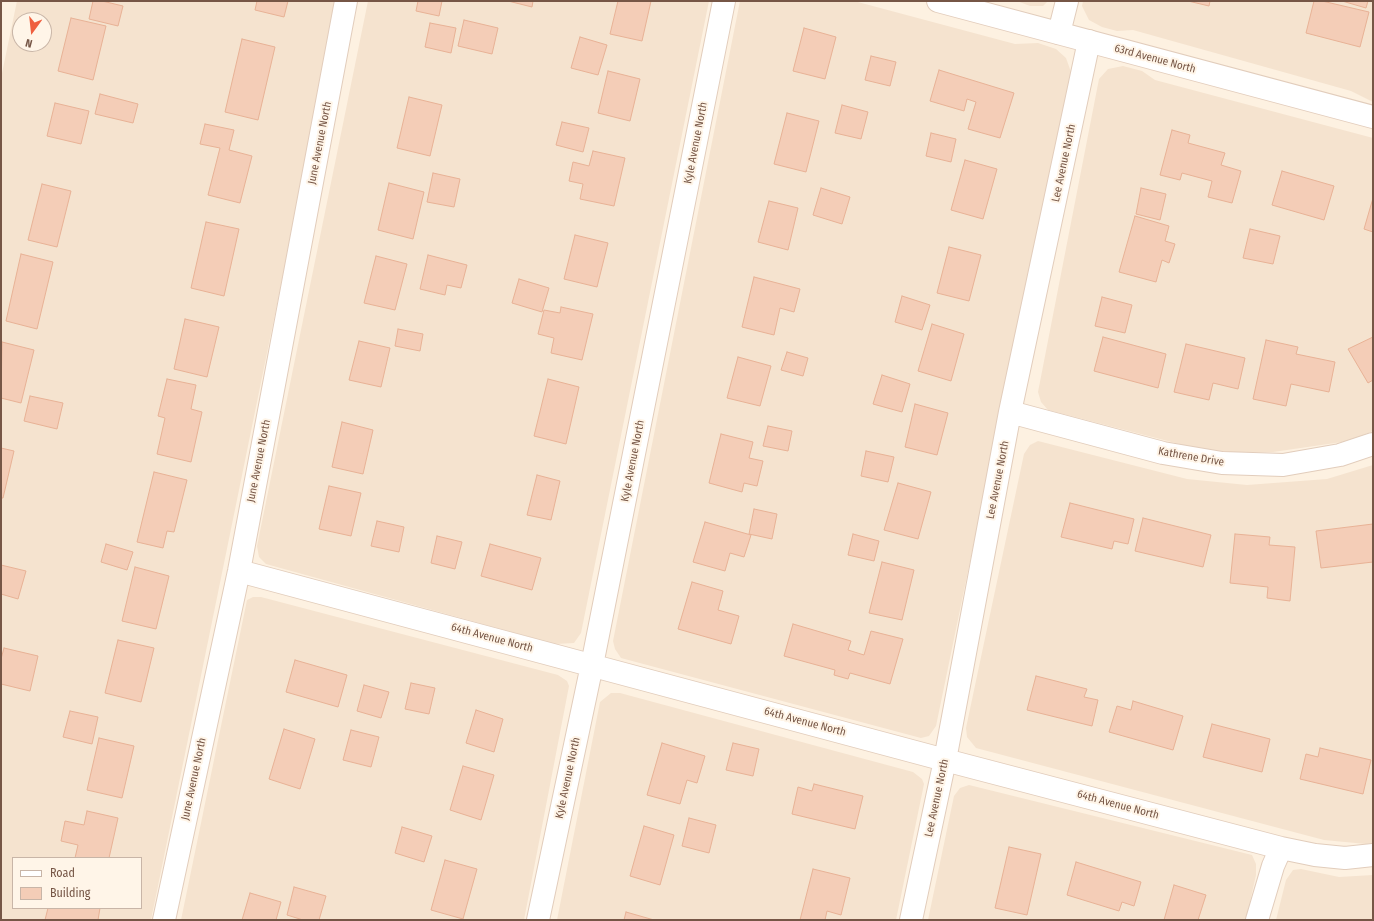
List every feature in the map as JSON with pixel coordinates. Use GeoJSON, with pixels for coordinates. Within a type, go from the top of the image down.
{"type":"FeatureCollection","features":[{"type":"Feature","properties":{"kind":"street","name":"June Avenue North"},"geometry":{"type":"LineString","coordinates":[[164,920],[239,571],[346,1]]}},
{"type":"Feature","properties":{"kind":"street","name":"Kyle Avenue North"},"geometry":{"type":"LineString","coordinates":[[538,920],[592,665],[724,1]]}},
{"type":"Feature","properties":{"kind":"street","name":"63rd Avenue North"},"geometry":{"type":"LineString","coordinates":[[938,1],[1373,117]]}},
{"type":"Feature","properties":{"kind":"street"},"geometry":{"type":"LineString","coordinates":[[1060,33],[1067,1]]}},
{"type":"Feature","properties":{"kind":"street","name":"Lee Avenue North"},"geometry":{"type":"LineString","coordinates":[[911,920],[945,760],[1010,412],[1089,41]]}},
{"type":"Feature","properties":{"kind":"street","name":"Kathrene Drive"},"geometry":{"type":"LineString","coordinates":[[1010,412],[1163,453],[1222,463],[1283,465],[1340,455],[1373,444]]}},
{"type":"Feature","properties":{"kind":"street","name":"64th Avenue North"},"geometry":{"type":"LineString","coordinates":[[239,571],[945,760],[1281,848],[1345,858],[1373,855]]}},
{"type":"Feature","properties":{"kind":"street"},"geometry":{"type":"LineString","coordinates":[[1257,920],[1273,866],[1281,848]]}},
{"type":"Feature","properties":{"kind":"shaded area"},"geometry":{"type":"Polygon","coordinates":[[[17,1],[339,1],[151,920],[1,920],[1,78],[12,25],[12,52],[52,52],[52,12],[15,12],[17,1]]]}},
{"type":"Feature","properties":{"kind":"shaded area"},"geometry":{"type":"Polygon","coordinates":[[[368,1],[709,1],[581,633],[574,643],[555,644],[266,564],[259,557],[257,546],[368,1]]]}},
{"type":"Feature","properties":{"kind":"shaded area"},"geometry":{"type":"Polygon","coordinates":[[[740,1],[854,1],[1015,44],[1038,43],[1056,49],[1066,58],[1071,72],[936,726],[929,736],[921,738],[621,658],[615,649],[613,641],[740,1]]]}},
{"type":"Feature","properties":{"kind":"shaded area"},"geometry":{"type":"Polygon","coordinates":[[[1017,1],[1048,1],[1043,6],[1030,6],[1017,1]]]}},
{"type":"Feature","properties":{"kind":"shaded area"},"geometry":{"type":"Polygon","coordinates":[[[1083,1],[1373,1],[1373,102],[1351,91],[1133,30],[1117,31],[1102,27],[1089,20],[1082,6],[1083,1]]]}},
{"type":"Feature","properties":{"kind":"shaded area"},"geometry":{"type":"Polygon","coordinates":[[[1123,66],[1142,71],[1155,80],[1373,138],[1373,431],[1349,441],[1273,452],[1210,452],[1048,410],[1041,402],[1038,392],[1099,79],[1108,69],[1123,66]]]}},
{"type":"Feature","properties":{"kind":"shaded area"},"geometry":{"type":"Polygon","coordinates":[[[1038,441],[1187,479],[1247,485],[1327,479],[1373,465],[1373,843],[1366,844],[1324,840],[976,748],[967,737],[966,728],[1024,454],[1030,445],[1038,441]]]}},
{"type":"Feature","properties":{"kind":"shaded area"},"geometry":{"type":"Polygon","coordinates":[[[253,597],[261,597],[558,675],[567,681],[569,686],[524,920],[181,920],[247,600],[253,597]]]}},
{"type":"Feature","properties":{"kind":"shaded area"},"geometry":{"type":"Polygon","coordinates":[[[611,693],[620,693],[913,772],[922,779],[924,784],[896,920],[557,920],[600,702],[611,693]]]}},
{"type":"Feature","properties":{"kind":"shaded area"},"geometry":{"type":"Polygon","coordinates":[[[969,785],[1252,855],[1256,864],[1256,875],[1246,920],[928,920],[954,796],[960,788],[969,785]]]}},
{"type":"Feature","properties":{"kind":"shaded area"},"geometry":{"type":"Polygon","coordinates":[[[1301,869],[1339,877],[1373,875],[1373,920],[1276,920],[1286,880],[1293,870],[1301,869]]]}},
{"type":"Feature","properties":{"kind":"building"},"geometry":{"type":"Polygon","coordinates":[[[93,1],[102,1],[123,6],[118,26],[89,19],[93,1]]]}},
{"type":"Feature","properties":{"kind":"building"},"geometry":{"type":"Polygon","coordinates":[[[257,1],[288,1],[284,17],[255,10],[257,1]]]}},
{"type":"Feature","properties":{"kind":"building"},"geometry":{"type":"Polygon","coordinates":[[[418,1],[442,1],[439,16],[416,11],[418,1]]]}},
{"type":"Feature","properties":{"kind":"building"},"geometry":{"type":"Polygon","coordinates":[[[508,1],[533,1],[532,7],[508,1]]]}},
{"type":"Feature","properties":{"kind":"building"},"geometry":{"type":"Polygon","coordinates":[[[618,1],[651,1],[642,41],[610,34],[618,1]]]}},
{"type":"Feature","properties":{"kind":"building"},"geometry":{"type":"Polygon","coordinates":[[[1188,1],[1210,1],[1209,6],[1188,1]]]}},
{"type":"Feature","properties":{"kind":"building"},"geometry":{"type":"Polygon","coordinates":[[[1314,1],[1322,1],[1369,12],[1360,47],[1306,33],[1314,1]]]}},
{"type":"Feature","properties":{"kind":"building"},"geometry":{"type":"Polygon","coordinates":[[[1342,1],[1368,1],[1366,8],[1342,1]]]}},
{"type":"Feature","properties":{"kind":"building"},"geometry":{"type":"Polygon","coordinates":[[[71,18],[106,26],[93,80],[58,71],[71,18]]]}},
{"type":"Feature","properties":{"kind":"building"},"geometry":{"type":"Polygon","coordinates":[[[464,20],[498,28],[492,54],[458,46],[464,20]]]}},
{"type":"Feature","properties":{"kind":"building"},"geometry":{"type":"Polygon","coordinates":[[[430,23],[456,28],[451,53],[425,47],[430,23]]]}},
{"type":"Feature","properties":{"kind":"building"},"geometry":{"type":"Polygon","coordinates":[[[804,28],[836,37],[825,79],[793,71],[804,28]]]}},
{"type":"Feature","properties":{"kind":"building"},"geometry":{"type":"Polygon","coordinates":[[[580,37],[607,45],[598,75],[571,68],[580,37]]]}},
{"type":"Feature","properties":{"kind":"building"},"geometry":{"type":"Polygon","coordinates":[[[242,39],[275,47],[258,120],[225,112],[242,39]]]}},
{"type":"Feature","properties":{"kind":"building"},"geometry":{"type":"Polygon","coordinates":[[[871,56],[896,62],[890,86],[865,80],[871,56]]]}},
{"type":"Feature","properties":{"kind":"building"},"geometry":{"type":"Polygon","coordinates":[[[939,70],[1014,93],[1000,138],[968,129],[976,102],[967,99],[964,111],[930,101],[939,70]]]}},
{"type":"Feature","properties":{"kind":"building"},"geometry":{"type":"Polygon","coordinates":[[[608,71],[640,79],[630,121],[598,113],[608,71]]]}},
{"type":"Feature","properties":{"kind":"building"},"geometry":{"type":"Polygon","coordinates":[[[100,94],[138,104],[133,123],[95,114],[100,94]]]}},
{"type":"Feature","properties":{"kind":"building"},"geometry":{"type":"Polygon","coordinates":[[[409,97],[442,105],[430,156],[397,148],[409,97]]]}},
{"type":"Feature","properties":{"kind":"building"},"geometry":{"type":"Polygon","coordinates":[[[55,103],[89,111],[81,144],[47,136],[55,103]]]}},
{"type":"Feature","properties":{"kind":"building"},"geometry":{"type":"Polygon","coordinates":[[[842,105],[868,112],[861,139],[835,133],[842,105]]]}},
{"type":"Feature","properties":{"kind":"building"},"geometry":{"type":"Polygon","coordinates":[[[787,113],[819,121],[806,172],[774,164],[787,113]]]}},
{"type":"Feature","properties":{"kind":"building"},"geometry":{"type":"Polygon","coordinates":[[[562,122],[589,128],[583,152],[556,145],[562,122]]]}},
{"type":"Feature","properties":{"kind":"building"},"geometry":{"type":"Polygon","coordinates":[[[205,124],[234,130],[229,150],[252,156],[240,203],[208,195],[220,148],[200,144],[205,124]]]}},
{"type":"Feature","properties":{"kind":"building"},"geometry":{"type":"Polygon","coordinates":[[[1172,130],[1190,135],[1188,143],[1225,153],[1221,165],[1241,171],[1232,203],[1208,197],[1212,181],[1182,173],[1180,180],[1160,175],[1172,130]]]}},
{"type":"Feature","properties":{"kind":"building"},"geometry":{"type":"Polygon","coordinates":[[[931,133],[956,139],[951,162],[926,156],[931,133]]]}},
{"type":"Feature","properties":{"kind":"building"},"geometry":{"type":"Polygon","coordinates":[[[593,151],[625,158],[614,206],[580,199],[583,184],[569,181],[573,162],[589,166],[593,151]]]}},
{"type":"Feature","properties":{"kind":"building"},"geometry":{"type":"Polygon","coordinates":[[[965,160],[997,169],[983,219],[951,210],[965,160]]]}},
{"type":"Feature","properties":{"kind":"building"},"geometry":{"type":"Polygon","coordinates":[[[1282,171],[1334,186],[1324,220],[1272,205],[1282,171]]]}},
{"type":"Feature","properties":{"kind":"building"},"geometry":{"type":"Polygon","coordinates":[[[433,173],[460,179],[454,207],[427,202],[433,173]]]}},
{"type":"Feature","properties":{"kind":"building"},"geometry":{"type":"Polygon","coordinates":[[[389,183],[424,192],[413,239],[378,230],[389,183]]]}},
{"type":"Feature","properties":{"kind":"building"},"geometry":{"type":"Polygon","coordinates":[[[42,184],[71,191],[57,247],[28,240],[42,184]]]}},
{"type":"Feature","properties":{"kind":"building"},"geometry":{"type":"Polygon","coordinates":[[[821,188],[850,197],[842,224],[813,215],[821,188]]]}},
{"type":"Feature","properties":{"kind":"building"},"geometry":{"type":"Polygon","coordinates":[[[1141,188],[1166,194],[1160,220],[1136,214],[1141,188]]]}},
{"type":"Feature","properties":{"kind":"building"},"geometry":{"type":"Polygon","coordinates":[[[1373,198],[1373,232],[1364,229],[1373,198]]]}},
{"type":"Feature","properties":{"kind":"building"},"geometry":{"type":"Polygon","coordinates":[[[769,201],[798,208],[788,250],[758,242],[769,201]]]}},
{"type":"Feature","properties":{"kind":"building"},"geometry":{"type":"Polygon","coordinates":[[[1135,216],[1169,226],[1165,241],[1175,244],[1169,263],[1162,260],[1156,282],[1119,272],[1135,216]]]}},
{"type":"Feature","properties":{"kind":"building"},"geometry":{"type":"Polygon","coordinates":[[[206,222],[239,229],[224,296],[191,288],[206,222]]]}},
{"type":"Feature","properties":{"kind":"building"},"geometry":{"type":"Polygon","coordinates":[[[1250,229],[1280,236],[1273,264],[1243,258],[1250,229]]]}},
{"type":"Feature","properties":{"kind":"building"},"geometry":{"type":"Polygon","coordinates":[[[575,235],[608,243],[597,287],[564,279],[575,235]]]}},
{"type":"Feature","properties":{"kind":"building"},"geometry":{"type":"Polygon","coordinates":[[[949,247],[981,255],[969,301],[937,293],[949,247]]]}},
{"type":"Feature","properties":{"kind":"building"},"geometry":{"type":"Polygon","coordinates":[[[21,254],[53,262],[37,329],[6,321],[21,254]]]}},
{"type":"Feature","properties":{"kind":"building"},"geometry":{"type":"Polygon","coordinates":[[[428,255],[467,265],[461,288],[447,285],[445,295],[420,289],[428,255]]]}},
{"type":"Feature","properties":{"kind":"building"},"geometry":{"type":"Polygon","coordinates":[[[376,256],[407,264],[395,310],[364,303],[376,256]]]}},
{"type":"Feature","properties":{"kind":"building"},"geometry":{"type":"Polygon","coordinates":[[[754,277],[800,289],[794,312],[780,308],[774,335],[742,327],[754,277]]]}},
{"type":"Feature","properties":{"kind":"building"},"geometry":{"type":"Polygon","coordinates":[[[519,279],[549,288],[542,312],[512,303],[519,279]]]}},
{"type":"Feature","properties":{"kind":"building"},"geometry":{"type":"Polygon","coordinates":[[[902,296],[930,305],[922,330],[895,322],[902,296]]]}},
{"type":"Feature","properties":{"kind":"building"},"geometry":{"type":"Polygon","coordinates":[[[1102,297],[1132,305],[1125,333],[1095,326],[1102,297]]]}},
{"type":"Feature","properties":{"kind":"building"},"geometry":{"type":"Polygon","coordinates":[[[561,307],[593,314],[582,360],[551,353],[554,338],[538,334],[544,310],[560,313],[561,307]]]}},
{"type":"Feature","properties":{"kind":"building"},"geometry":{"type":"Polygon","coordinates":[[[185,319],[219,327],[207,377],[174,369],[185,319]]]}},
{"type":"Feature","properties":{"kind":"building"},"geometry":{"type":"Polygon","coordinates":[[[932,324],[964,334],[951,381],[918,371],[932,324]]]}},
{"type":"Feature","properties":{"kind":"building"},"geometry":{"type":"Polygon","coordinates":[[[398,329],[423,334],[420,351],[395,346],[398,329]]]}},
{"type":"Feature","properties":{"kind":"building"},"geometry":{"type":"Polygon","coordinates":[[[1103,337],[1166,354],[1158,388],[1094,371],[1103,337]]]}},
{"type":"Feature","properties":{"kind":"building"},"geometry":{"type":"Polygon","coordinates":[[[1373,337],[1373,380],[1368,383],[1348,349],[1373,337]]]}},
{"type":"Feature","properties":{"kind":"building"},"geometry":{"type":"Polygon","coordinates":[[[1266,340],[1298,347],[1296,354],[1335,362],[1329,392],[1291,384],[1286,406],[1253,399],[1266,340]]]}},
{"type":"Feature","properties":{"kind":"building"},"geometry":{"type":"Polygon","coordinates":[[[359,341],[390,348],[381,387],[349,380],[359,341]]]}},
{"type":"Feature","properties":{"kind":"building"},"geometry":{"type":"Polygon","coordinates":[[[2,342],[34,350],[21,403],[1,398],[2,342]]]}},
{"type":"Feature","properties":{"kind":"building"},"geometry":{"type":"Polygon","coordinates":[[[1186,344],[1245,358],[1238,389],[1213,383],[1209,400],[1174,392],[1186,344]]]}},
{"type":"Feature","properties":{"kind":"building"},"geometry":{"type":"Polygon","coordinates":[[[787,352],[808,358],[803,376],[781,370],[787,352]]]}},
{"type":"Feature","properties":{"kind":"building"},"geometry":{"type":"Polygon","coordinates":[[[738,357],[771,366],[760,406],[727,398],[738,357]]]}},
{"type":"Feature","properties":{"kind":"building"},"geometry":{"type":"Polygon","coordinates":[[[882,375],[910,384],[902,412],[873,404],[882,375]]]}},
{"type":"Feature","properties":{"kind":"building"},"geometry":{"type":"Polygon","coordinates":[[[167,379],[196,385],[191,409],[202,412],[191,462],[157,454],[165,418],[158,416],[167,379]]]}},
{"type":"Feature","properties":{"kind":"building"},"geometry":{"type":"Polygon","coordinates":[[[548,379],[579,387],[566,444],[534,436],[548,379]]]}},
{"type":"Feature","properties":{"kind":"building"},"geometry":{"type":"Polygon","coordinates":[[[30,396],[63,403],[57,429],[24,421],[30,396]]]}},
{"type":"Feature","properties":{"kind":"building"},"geometry":{"type":"Polygon","coordinates":[[[915,404],[948,413],[937,455],[905,447],[915,404]]]}},
{"type":"Feature","properties":{"kind":"building"},"geometry":{"type":"Polygon","coordinates":[[[342,422],[373,430],[363,474],[332,467],[342,422]]]}},
{"type":"Feature","properties":{"kind":"building"},"geometry":{"type":"Polygon","coordinates":[[[768,426],[792,431],[788,451],[763,446],[768,426]]]}},
{"type":"Feature","properties":{"kind":"building"},"geometry":{"type":"Polygon","coordinates":[[[721,434],[753,442],[749,458],[763,461],[757,486],[744,483],[742,492],[709,483],[721,434]]]}},
{"type":"Feature","properties":{"kind":"building"},"geometry":{"type":"Polygon","coordinates":[[[1,448],[14,451],[3,498],[1,498],[1,448]]]}},
{"type":"Feature","properties":{"kind":"building"},"geometry":{"type":"Polygon","coordinates":[[[866,451],[894,457],[888,482],[861,476],[866,451]]]}},
{"type":"Feature","properties":{"kind":"building"},"geometry":{"type":"Polygon","coordinates":[[[154,472],[187,480],[174,532],[167,531],[163,548],[137,542],[154,472]]]}},
{"type":"Feature","properties":{"kind":"building"},"geometry":{"type":"Polygon","coordinates":[[[537,475],[560,481],[551,520],[527,515],[537,475]]]}},
{"type":"Feature","properties":{"kind":"building"},"geometry":{"type":"Polygon","coordinates":[[[898,483],[931,492],[918,539],[884,530],[898,483]]]}},
{"type":"Feature","properties":{"kind":"building"},"geometry":{"type":"Polygon","coordinates":[[[329,486],[361,493],[351,536],[319,529],[329,486]]]}},
{"type":"Feature","properties":{"kind":"building"},"geometry":{"type":"Polygon","coordinates":[[[1070,503],[1134,519],[1128,544],[1114,541],[1112,549],[1061,537],[1070,503]]]}},
{"type":"Feature","properties":{"kind":"building"},"geometry":{"type":"Polygon","coordinates":[[[754,509],[777,514],[772,539],[749,534],[754,509]]]}},
{"type":"Feature","properties":{"kind":"building"},"geometry":{"type":"Polygon","coordinates":[[[1143,518],[1211,535],[1203,567],[1135,551],[1143,518]]]}},
{"type":"Feature","properties":{"kind":"building"},"geometry":{"type":"Polygon","coordinates":[[[377,521],[404,527],[399,552],[371,546],[377,521]]]}},
{"type":"Feature","properties":{"kind":"building"},"geometry":{"type":"Polygon","coordinates":[[[705,522],[751,535],[744,557],[730,553],[725,571],[693,562],[705,522]]]}},
{"type":"Feature","properties":{"kind":"building"},"geometry":{"type":"Polygon","coordinates":[[[1373,524],[1373,562],[1321,568],[1316,531],[1373,524]]]}},
{"type":"Feature","properties":{"kind":"building"},"geometry":{"type":"Polygon","coordinates":[[[853,534],[879,541],[874,561],[848,555],[853,534]]]}},
{"type":"Feature","properties":{"kind":"building"},"geometry":{"type":"Polygon","coordinates":[[[1235,534],[1270,537],[1269,545],[1295,547],[1290,601],[1267,598],[1268,587],[1230,583],[1235,534]]]}},
{"type":"Feature","properties":{"kind":"building"},"geometry":{"type":"Polygon","coordinates":[[[437,536],[462,542],[455,569],[431,563],[437,536]]]}},
{"type":"Feature","properties":{"kind":"building"},"geometry":{"type":"Polygon","coordinates":[[[106,544],[133,552],[127,570],[101,562],[106,544]]]}},
{"type":"Feature","properties":{"kind":"building"},"geometry":{"type":"Polygon","coordinates":[[[490,544],[541,558],[532,590],[481,576],[490,544]]]}},
{"type":"Feature","properties":{"kind":"building"},"geometry":{"type":"Polygon","coordinates":[[[882,562],[914,570],[902,620],[869,613],[882,562]]]}},
{"type":"Feature","properties":{"kind":"building"},"geometry":{"type":"Polygon","coordinates":[[[1,565],[26,571],[18,599],[1,594],[1,565]]]}},
{"type":"Feature","properties":{"kind":"building"},"geometry":{"type":"Polygon","coordinates":[[[135,567],[169,576],[156,629],[122,621],[135,567]]]}},
{"type":"Feature","properties":{"kind":"building"},"geometry":{"type":"Polygon","coordinates":[[[692,582],[723,591],[718,610],[739,616],[731,644],[678,629],[692,582]]]}},
{"type":"Feature","properties":{"kind":"building"},"geometry":{"type":"Polygon","coordinates":[[[793,624],[851,641],[848,650],[864,655],[871,631],[903,639],[890,684],[850,673],[848,679],[834,675],[835,670],[784,656],[793,624]]]}},
{"type":"Feature","properties":{"kind":"building"},"geometry":{"type":"Polygon","coordinates":[[[118,640],[154,648],[141,702],[105,693],[118,640]]]}},
{"type":"Feature","properties":{"kind":"building"},"geometry":{"type":"Polygon","coordinates":[[[4,648],[38,656],[30,691],[1,684],[1,659],[4,648]]]}},
{"type":"Feature","properties":{"kind":"building"},"geometry":{"type":"Polygon","coordinates":[[[295,660],[347,675],[338,707],[286,692],[295,660]]]}},
{"type":"Feature","properties":{"kind":"building"},"geometry":{"type":"Polygon","coordinates":[[[1036,676],[1087,689],[1084,697],[1098,700],[1092,726],[1027,710],[1036,676]]]}},
{"type":"Feature","properties":{"kind":"building"},"geometry":{"type":"Polygon","coordinates":[[[411,683],[435,688],[429,714],[405,709],[411,683]]]}},
{"type":"Feature","properties":{"kind":"building"},"geometry":{"type":"Polygon","coordinates":[[[364,685],[389,692],[381,718],[357,711],[364,685]]]}},
{"type":"Feature","properties":{"kind":"building"},"geometry":{"type":"Polygon","coordinates":[[[1133,701],[1183,716],[1173,750],[1109,732],[1117,706],[1131,710],[1133,701]]]}},
{"type":"Feature","properties":{"kind":"building"},"geometry":{"type":"Polygon","coordinates":[[[476,710],[503,719],[494,752],[466,743],[476,710]]]}},
{"type":"Feature","properties":{"kind":"building"},"geometry":{"type":"Polygon","coordinates":[[[70,711],[98,717],[92,744],[63,737],[70,711]]]}},
{"type":"Feature","properties":{"kind":"building"},"geometry":{"type":"Polygon","coordinates":[[[1212,724],[1270,739],[1262,772],[1203,757],[1212,724]]]}},
{"type":"Feature","properties":{"kind":"building"},"geometry":{"type":"Polygon","coordinates":[[[284,729],[315,739],[300,789],[269,779],[284,729]]]}},
{"type":"Feature","properties":{"kind":"building"},"geometry":{"type":"Polygon","coordinates":[[[351,730],[379,737],[371,767],[343,760],[351,730]]]}},
{"type":"Feature","properties":{"kind":"building"},"geometry":{"type":"Polygon","coordinates":[[[99,738],[134,746],[122,798],[87,790],[99,738]]]}},
{"type":"Feature","properties":{"kind":"building"},"geometry":{"type":"Polygon","coordinates":[[[662,743],[705,756],[697,783],[687,780],[680,804],[647,795],[662,743]]]}},
{"type":"Feature","properties":{"kind":"building"},"geometry":{"type":"Polygon","coordinates":[[[733,743],[759,749],[753,776],[726,770],[733,743]]]}},
{"type":"Feature","properties":{"kind":"building"},"geometry":{"type":"Polygon","coordinates":[[[1320,748],[1371,760],[1363,794],[1300,779],[1306,754],[1318,757],[1320,748]]]}},
{"type":"Feature","properties":{"kind":"building"},"geometry":{"type":"Polygon","coordinates":[[[463,766],[494,775],[481,820],[450,810],[463,766]]]}},
{"type":"Feature","properties":{"kind":"building"},"geometry":{"type":"Polygon","coordinates":[[[814,784],[863,796],[855,829],[792,814],[798,787],[812,791],[814,784]]]}},
{"type":"Feature","properties":{"kind":"building"},"geometry":{"type":"Polygon","coordinates":[[[87,811],[118,818],[109,857],[75,857],[78,845],[61,841],[65,821],[84,825],[87,811]]]}},
{"type":"Feature","properties":{"kind":"building"},"geometry":{"type":"Polygon","coordinates":[[[689,818],[716,825],[709,853],[682,846],[689,818]]]}},
{"type":"Feature","properties":{"kind":"building"},"geometry":{"type":"Polygon","coordinates":[[[644,826],[674,835],[660,885],[630,876],[644,826]]]}},
{"type":"Feature","properties":{"kind":"building"},"geometry":{"type":"Polygon","coordinates":[[[402,827],[432,836],[424,862],[395,853],[402,827]]]}},
{"type":"Feature","properties":{"kind":"building"},"geometry":{"type":"Polygon","coordinates":[[[1009,847],[1041,854],[1027,915],[995,908],[1009,847]]]}},
{"type":"Feature","properties":{"kind":"building"},"geometry":{"type":"Polygon","coordinates":[[[445,860],[477,869],[463,919],[431,910],[445,860]]]}},
{"type":"Feature","properties":{"kind":"building"},"geometry":{"type":"Polygon","coordinates":[[[1076,862],[1141,882],[1134,906],[1122,902],[1119,911],[1067,895],[1076,862]]]}},
{"type":"Feature","properties":{"kind":"building"},"geometry":{"type":"Polygon","coordinates":[[[813,869],[850,878],[841,915],[827,911],[825,920],[800,920],[813,869]]]}},
{"type":"Feature","properties":{"kind":"building"},"geometry":{"type":"Polygon","coordinates":[[[1174,885],[1206,895],[1198,920],[1164,920],[1174,885]]]}},
{"type":"Feature","properties":{"kind":"building"},"geometry":{"type":"Polygon","coordinates":[[[294,887],[326,896],[319,920],[303,920],[287,915],[294,887]]]}},
{"type":"Feature","properties":{"kind":"building"},"geometry":{"type":"Polygon","coordinates":[[[250,893],[281,902],[276,920],[242,920],[250,893]]]}},
{"type":"Feature","properties":{"kind":"building"},"geometry":{"type":"Polygon","coordinates":[[[48,909],[100,909],[98,920],[45,920],[48,909]]]}},
{"type":"Feature","properties":{"kind":"building"},"geometry":{"type":"Polygon","coordinates":[[[626,912],[654,920],[624,920],[626,912]]]}}]}
